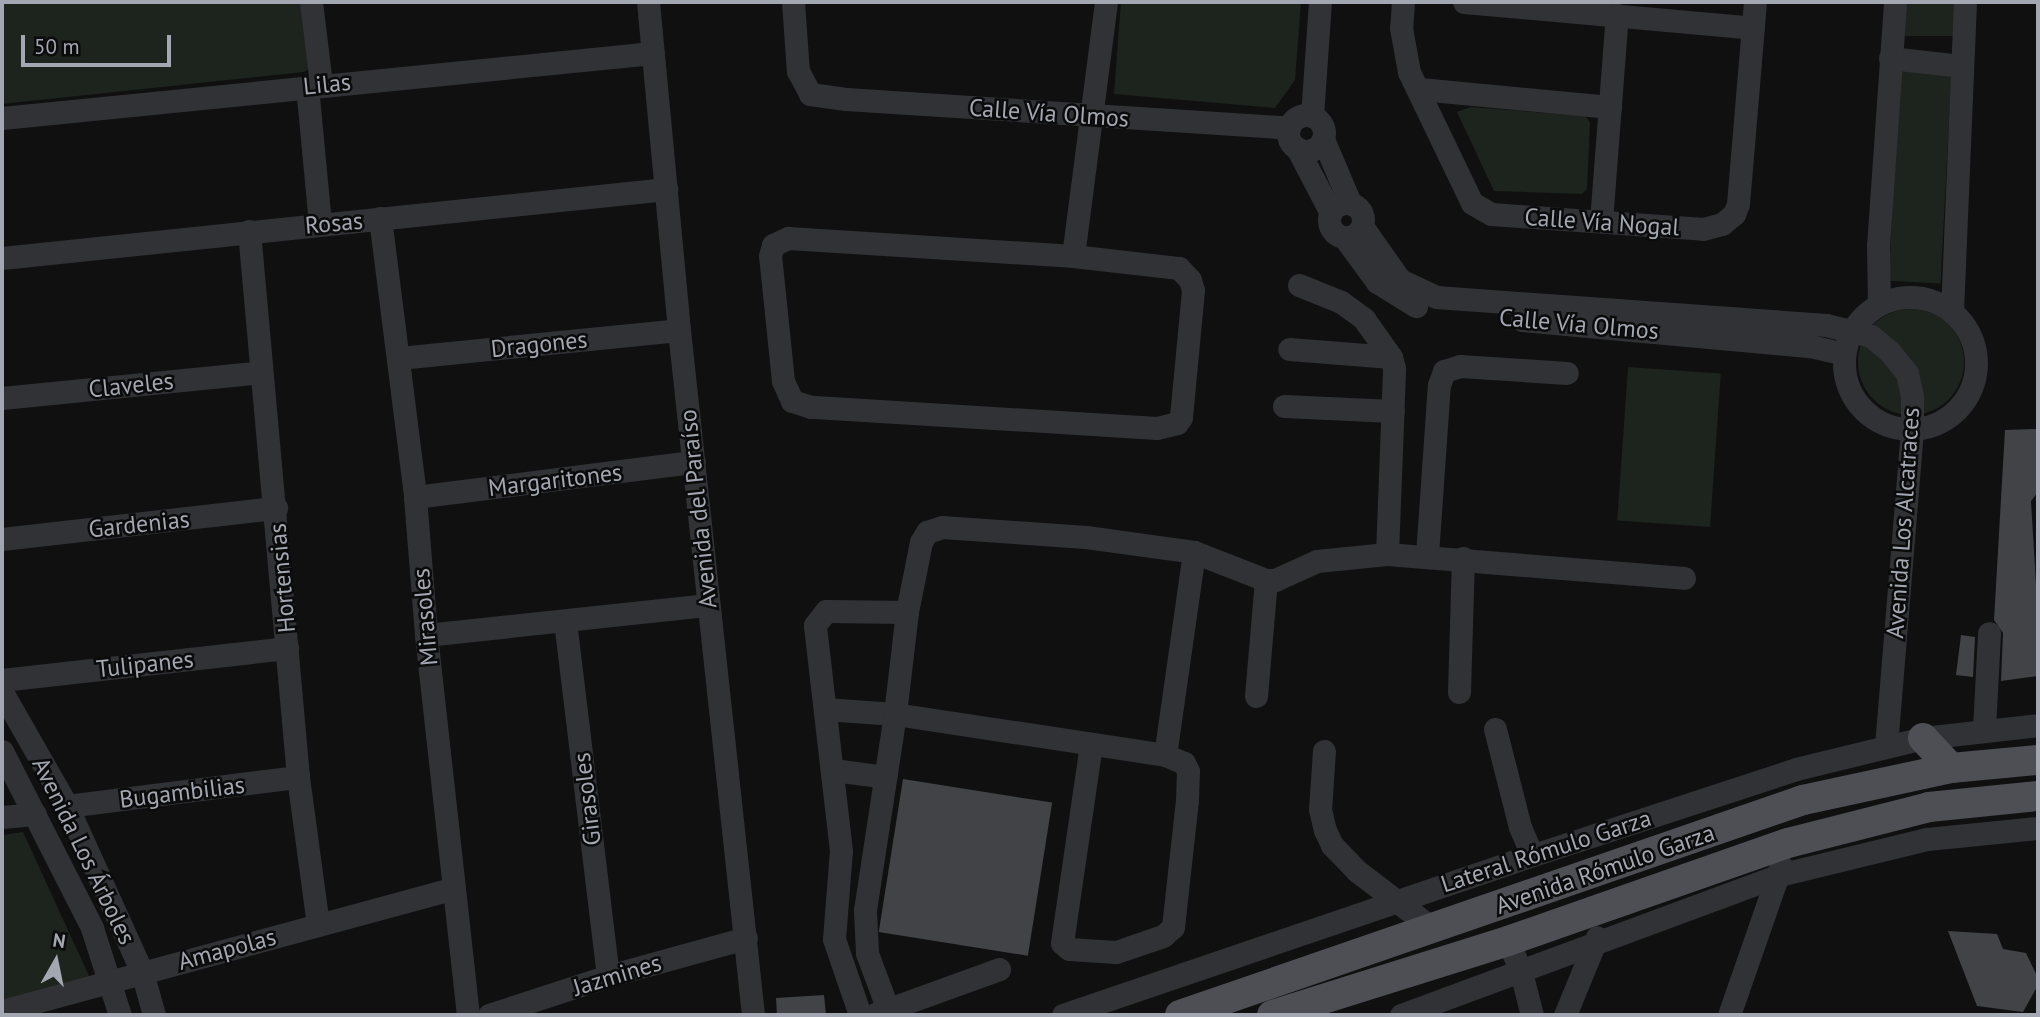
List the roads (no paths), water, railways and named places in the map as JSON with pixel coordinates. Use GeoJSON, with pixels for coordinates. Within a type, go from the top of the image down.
{"type":"FeatureCollection","features":[{"type":"Feature","properties":{"kind":"main road"},"geometry":{"type":"LineString","coordinates":[[1923,738],[1951,768]]}},
{"type":"Feature","properties":{"kind":"main road"},"geometry":{"type":"LineString","coordinates":[[2025,760],[2038,739]]}},
{"type":"Feature","properties":{"kind":"main road","name":"Avenida Rómulo Garza"},"geometry":{"type":"LineString","coordinates":[[1180,1015],[1803,800],[1951,768],[2025,760]]}},
{"type":"Feature","properties":{"kind":"main road","name":"Avenida Rómulo Garza"},"geometry":{"type":"LineString","coordinates":[[1272,1015],[1508,941],[1788,843],[1929,807],[2038,796]]}},
{"type":"Feature","properties":{"kind":"street"},"geometry":{"type":"LineString","coordinates":[[311,2],[320,224]]}},
{"type":"Feature","properties":{"kind":"street","name":"Avenida del Paraíso"},"geometry":{"type":"LineString","coordinates":[[648,2],[679,330],[753,1015]]}},
{"type":"Feature","properties":{"kind":"street","name":"Calle Vía Olmos"},"geometry":{"type":"LineString","coordinates":[[793,2],[798,71],[810,94],[846,99],[1093,116],[1293,138]]}},
{"type":"Feature","properties":{"kind":"street"},"geometry":{"type":"LineString","coordinates":[[1073,256],[1106,2]]}},
{"type":"Feature","properties":{"kind":"street"},"geometry":{"type":"LineString","coordinates":[[1312,117],[1320,2]]}},
{"type":"Feature","properties":{"kind":"street","name":"Calle Vía Nogal"},"geometry":{"type":"LineString","coordinates":[[1403,2],[1403,53],[1409,72],[1420,89],[1464,191],[1482,210],[1491,214],[1703,229],[1722,224],[1734,214],[1741,181],[1755,2]]}},
{"type":"Feature","properties":{"kind":"street"},"geometry":{"type":"LineString","coordinates":[[1464,2],[1754,28]]}},
{"type":"Feature","properties":{"kind":"street"},"geometry":{"type":"LineString","coordinates":[[1879,304],[1878,246],[1895,2]]}},
{"type":"Feature","properties":{"kind":"street"},"geometry":{"type":"LineString","coordinates":[[1952,312],[1965,2]]}},
{"type":"Feature","properties":{"kind":"street"},"geometry":{"type":"LineString","coordinates":[[1601,221],[1616,15]]}},
{"type":"Feature","properties":{"kind":"street","name":"Lilas"},"geometry":{"type":"LineString","coordinates":[[2,118],[653,53]]}},
{"type":"Feature","properties":{"kind":"street"},"geometry":{"type":"LineString","coordinates":[[1890,58],[1961,66]]}},
{"type":"Feature","properties":{"kind":"street"},"geometry":{"type":"LineString","coordinates":[[1420,89],[1610,107]]}},
{"type":"Feature","properties":{"kind":"street"},"geometry":{"type":"LineString","coordinates":[[1293,138],[1301,116],[1312,117],[1322,126],[1322,139],[1340,208]]}},
{"type":"Feature","properties":{"kind":"street"},"geometry":{"type":"LineString","coordinates":[[1293,138],[1312,150],[1322,139]]}},
{"type":"Feature","properties":{"kind":"street"},"geometry":{"type":"LineString","coordinates":[[1293,138],[1340,208],[1362,214],[1353,231]]}},
{"type":"Feature","properties":{"kind":"street","name":"Rosas"},"geometry":{"type":"LineString","coordinates":[[2,258],[666,189]]}},
{"type":"Feature","properties":{"kind":"street","name":"Mirasoles"},"geometry":{"type":"LineString","coordinates":[[380,218],[415,497],[426,635],[468,1015]]}},
{"type":"Feature","properties":{"kind":"street","name":"Hortensias"},"geometry":{"type":"LineString","coordinates":[[249,231],[276,508],[298,777],[318,925]]}},
{"type":"Feature","properties":{"kind":"street","name":"Calle Vía Olmos"},"geometry":{"type":"LineString","coordinates":[[1353,231],[1400,280],[1436,297],[1852,330]]}},
{"type":"Feature","properties":{"kind":"street","name":"Calle Vía Olmos"},"geometry":{"type":"LineString","coordinates":[[1353,231],[1377,282],[1405,302],[1420,308],[1467,316],[1810,346],[1844,354]]}},
{"type":"Feature","properties":{"kind":"street"},"geometry":{"type":"LineString","coordinates":[[782,240],[1073,256],[1171,266],[1186,273],[1193,290],[1185,409],[1177,423],[1157,428],[811,407],[793,401],[786,391],[770,256],[773,245],[782,240]]}},
{"type":"Feature","properties":{"kind":"street"},"geometry":{"type":"LineString","coordinates":[[1298,285],[1341,302],[1364,319],[1391,357],[1393,411],[1387,554]]}},
{"type":"Feature","properties":{"kind":"street"},"geometry":{"type":"LineString","coordinates":[[1909,296],[1939,303],[1952,312],[1963,324],[1975,354],[1971,387],[1952,413],[1938,422],[1912,430],[1889,425],[1859,405],[1849,390],[1844,354],[1852,330],[1879,304],[1909,296]]}},
{"type":"Feature","properties":{"kind":"street","name":"Dragones"},"geometry":{"type":"LineString","coordinates":[[399,358],[679,330]]}},
{"type":"Feature","properties":{"kind":"street","name":"Avenida Los Alcatraces"},"geometry":{"type":"LineString","coordinates":[[1852,330],[1871,336],[1907,373],[1912,397],[1912,430],[1886,746]]}},
{"type":"Feature","properties":{"kind":"street"},"geometry":{"type":"LineString","coordinates":[[1289,349],[1391,357]]}},
{"type":"Feature","properties":{"kind":"street"},"geometry":{"type":"LineString","coordinates":[[1427,555],[1439,385],[1444,371],[1460,366],[1567,373]]}},
{"type":"Feature","properties":{"kind":"street","name":"Claveles"},"geometry":{"type":"LineString","coordinates":[[2,398],[261,372]]}},
{"type":"Feature","properties":{"kind":"street"},"geometry":{"type":"LineString","coordinates":[[1284,406],[1393,411]]}},
{"type":"Feature","properties":{"kind":"street","name":"Margaritones"},"geometry":{"type":"LineString","coordinates":[[415,497],[694,462]]}},
{"type":"Feature","properties":{"kind":"street","name":"Gardenias"},"geometry":{"type":"LineString","coordinates":[[2,539],[276,508]]}},
{"type":"Feature","properties":{"kind":"street"},"geometry":{"type":"LineString","coordinates":[[999,970],[883,1014],[867,953],[865,910],[895,714],[907,612],[921,542],[933,528],[1086,537],[1194,552],[1266,580],[1286,576],[1317,561],[1387,554],[1427,555],[1684,578]]}},
{"type":"Feature","properties":{"kind":"street"},"geometry":{"type":"LineString","coordinates":[[1165,755],[1194,552]]}},
{"type":"Feature","properties":{"kind":"street"},"geometry":{"type":"LineString","coordinates":[[1459,692],[1464,558]]}},
{"type":"Feature","properties":{"kind":"street"},"geometry":{"type":"LineString","coordinates":[[1256,695],[1266,580]]}},
{"type":"Feature","properties":{"kind":"street"},"geometry":{"type":"LineString","coordinates":[[426,635],[708,605]]}},
{"type":"Feature","properties":{"kind":"street"},"geometry":{"type":"LineString","coordinates":[[860,1015],[834,939],[839,906],[841,851],[816,635],[820,616],[832,610],[907,612]]}},
{"type":"Feature","properties":{"kind":"street","name":"Girasoles"},"geometry":{"type":"LineString","coordinates":[[565,621],[608,976]]}},
{"type":"Feature","properties":{"kind":"street"},"geometry":{"type":"LineString","coordinates":[[1984,729],[1989,633]]}},
{"type":"Feature","properties":{"kind":"street","name":"Tulipanes"},"geometry":{"type":"LineString","coordinates":[[2,680],[288,648]]}},
{"type":"Feature","properties":{"kind":"street","name":"Avenida Los Árboles"},"geometry":{"type":"LineString","coordinates":[[2,692],[67,806],[142,972],[154,1015]]}},
{"type":"Feature","properties":{"kind":"street"},"geometry":{"type":"LineString","coordinates":[[825,709],[895,714],[1165,755],[1184,763],[1188,781],[1173,927],[1163,936],[1123,950],[1069,949],[1062,940],[1091,744]]}},
{"type":"Feature","properties":{"kind":"street","name":"Lateral Rómulo Garza"},"geometry":{"type":"LineString","coordinates":[[1063,1015],[1532,855],[1796,769],[1923,738],[2038,725]]}},
{"type":"Feature","properties":{"kind":"street"},"geometry":{"type":"LineString","coordinates":[[1494,729],[1520,827],[1532,855]]}},
{"type":"Feature","properties":{"kind":"street","name":"Avenida Los Árboles"},"geometry":{"type":"LineString","coordinates":[[2,751],[92,928],[120,1015]]}},
{"type":"Feature","properties":{"kind":"street"},"geometry":{"type":"LineString","coordinates":[[1324,751],[1321,809],[1325,830],[1342,859],[1432,928]]}},
{"type":"Feature","properties":{"kind":"street"},"geometry":{"type":"LineString","coordinates":[[833,770],[886,777]]}},
{"type":"Feature","properties":{"kind":"street","name":"Bugambilias"},"geometry":{"type":"LineString","coordinates":[[67,806],[298,777]]}},
{"type":"Feature","properties":{"kind":"street"},"geometry":{"type":"LineString","coordinates":[[2,817],[35,814]]}},
{"type":"Feature","properties":{"kind":"street"},"geometry":{"type":"LineString","coordinates":[[1401,1015],[1779,875],[1927,839],[2038,828]]}},
{"type":"Feature","properties":{"kind":"street"},"geometry":{"type":"LineString","coordinates":[[1729,1015],[1788,843]]}},
{"type":"Feature","properties":{"kind":"street","name":"Amapolas"},"geometry":{"type":"LineString","coordinates":[[2,1011],[111,984],[142,972],[452,889]]}},
{"type":"Feature","properties":{"kind":"street"},"geometry":{"type":"LineString","coordinates":[[839,906],[865,910]]}},
{"type":"Feature","properties":{"kind":"street"},"geometry":{"type":"LineString","coordinates":[[1565,1015],[1595,945],[1605,906]]}},
{"type":"Feature","properties":{"kind":"street","name":"Jazmines"},"geometry":{"type":"LineString","coordinates":[[489,1015],[608,976],[746,938]]}},
{"type":"Feature","properties":{"kind":"street"},"geometry":{"type":"LineString","coordinates":[[1508,941],[1521,972],[1532,1015]]}}]}
